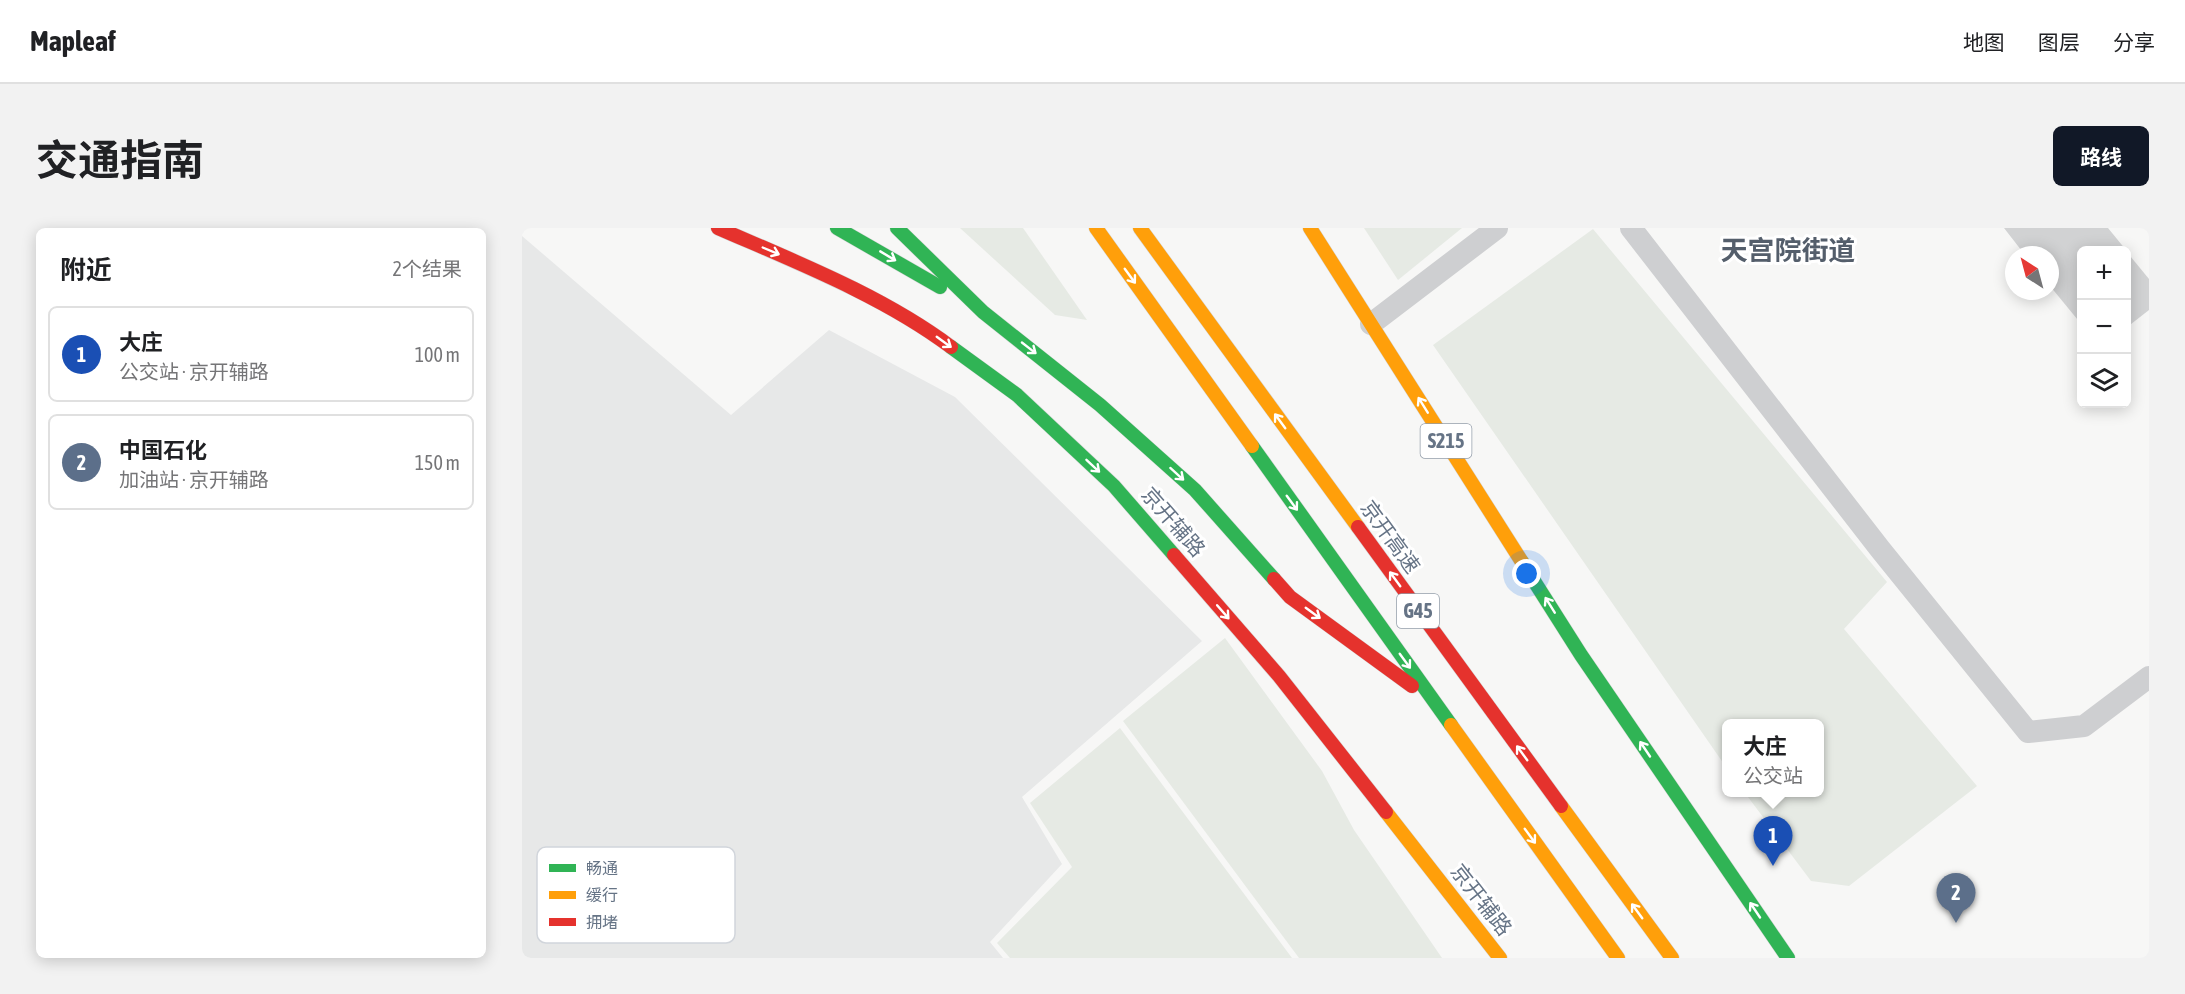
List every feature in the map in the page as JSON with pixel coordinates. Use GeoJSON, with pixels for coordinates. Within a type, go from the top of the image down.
{"type":"FeatureCollection","features":[{"type":"Feature","properties":{"kind":"main road","name":"京开辅路"},"geometry":{"type":"LineString","coordinates":[[718,228],[797,262],[919,323],[1017,395],[1058,433],[1114,486],[1279,676],[1500,958]]}},
{"type":"Feature","properties":{"kind":"main road"},"geometry":{"type":"LineString","coordinates":[[837,228],[983,312]]}},
{"type":"Feature","properties":{"kind":"main road"},"geometry":{"type":"LineString","coordinates":[[897,228],[983,312],[1101,405],[1195,490],[1290,597],[1435,703]]}},
{"type":"Feature","properties":{"kind":"main road","name":"G45"},"geometry":{"type":"LineString","coordinates":[[1096,228],[1618,958]]}},
{"type":"Feature","properties":{"kind":"main road","name":"京开高速"},"geometry":{"type":"LineString","coordinates":[[1142,228],[1164,264],[1672,958]]}},
{"type":"Feature","properties":{"kind":"main road","name":"S215"},"geometry":{"type":"LineString","coordinates":[[1310,228],[1581,655],[1788,958]]}},
{"type":"Feature","properties":{"kind":"street"},"geometry":{"type":"LineString","coordinates":[[1371,324],[1497,228]]}},
{"type":"Feature","properties":{"kind":"street"},"geometry":{"type":"LineString","coordinates":[[1631,228],[1880,549],[2028,732],[2084,726],[2149,677]]}},
{"type":"Feature","properties":{"kind":"shaded area"},"geometry":{"type":"Polygon","coordinates":[[[960,228],[1023,228],[1087,320],[1055,315],[960,228]]]}},
{"type":"Feature","properties":{"kind":"shaded area"},"geometry":{"type":"Polygon","coordinates":[[[1364,228],[1462,228],[1398,280],[1364,228]]]}},
{"type":"Feature","properties":{"kind":"shaded area"},"geometry":{"type":"Polygon","coordinates":[[[1593,229],[1887,582],[1844,629],[1977,786],[1849,886],[1811,881],[1748,797],[1824,797],[1824,719],[1722,719],[1722,761],[1433,345],[1593,229]]]}},
{"type":"Feature","properties":{"kind":"shaded area"},"geometry":{"type":"Polygon","coordinates":[[[522,236],[731,415],[829,330],[955,397],[1202,641],[1022,797],[1062,864],[990,942],[1003,958],[522,958],[522,236]]]}},
{"type":"Feature","properties":{"kind":"shaded area"},"geometry":{"type":"Polygon","coordinates":[[[1225,638],[1322,771],[1354,830],[1442,958],[1299,958],[1123,721],[1225,638]]]}},
{"type":"Feature","properties":{"kind":"shaded area"},"geometry":{"type":"Polygon","coordinates":[[[1120,728],[1292,958],[1010,958],[997,943],[1072,867],[1030,803],[1120,728]]]}},
{"type":"Feature","properties":{"kind":"building"},"geometry":{"type":"Polygon","coordinates":[[[2004,228],[2108,228],[2123,246],[2077,246],[2077,319],[2059,297],[2059,246],[2018,246],[2004,228]]]}},
{"type":"Feature","properties":{"kind":"building"},"geometry":{"type":"Polygon","coordinates":[[[2131,257],[2149,279],[2149,310],[2131,324],[2131,257]]]}},
{"type":"Feature","properties":{"kind":"traffic: fast"},"geometry":{"type":"LineString","coordinates":[[837,228],[940,287]]}},
{"type":"Feature","properties":{"kind":"traffic: fast"},"geometry":{"type":"LineString","coordinates":[[897,228],[983,312],[1100,405],[1195,490],[1274,579]]}},
{"type":"Feature","properties":{"kind":"traffic: fast"},"geometry":{"type":"LineString","coordinates":[[951,347],[1017,395],[1114,486],[1174,555]]}},
{"type":"Feature","properties":{"kind":"traffic: fast"},"geometry":{"type":"LineString","coordinates":[[1252,446],[1451,725]]}},
{"type":"Feature","properties":{"kind":"traffic: fast"},"geometry":{"type":"LineString","coordinates":[[1522,562],[1581,655],[1788,958]]}},
{"type":"Feature","properties":{"kind":"traffic: slow"},"geometry":{"type":"LineString","coordinates":[[1096,228],[1252,446]]}},
{"type":"Feature","properties":{"kind":"traffic: slow"},"geometry":{"type":"LineString","coordinates":[[1140,228],[1358,527]]}},
{"type":"Feature","properties":{"kind":"traffic: slow"},"geometry":{"type":"LineString","coordinates":[[1310,228],[1522,562]]}},
{"type":"Feature","properties":{"kind":"traffic: slow"},"geometry":{"type":"LineString","coordinates":[[1451,725],[1618,958]]}},
{"type":"Feature","properties":{"kind":"traffic: slow"},"geometry":{"type":"LineString","coordinates":[[1561,806],[1672,958]]}},
{"type":"Feature","properties":{"kind":"traffic: slow"},"geometry":{"type":"LineString","coordinates":[[1386,812],[1500,958]]}},
{"type":"Feature","properties":{"kind":"traffic: jam"},"geometry":{"type":"LineString","coordinates":[[718,228],[868,296],[951,347]]}},
{"type":"Feature","properties":{"kind":"traffic: jam"},"geometry":{"type":"LineString","coordinates":[[1358,527],[1561,806]]}},
{"type":"Feature","properties":{"kind":"traffic: jam"},"geometry":{"type":"LineString","coordinates":[[1174,555],[1279,676],[1386,812]]}},
{"type":"Feature","properties":{"kind":"traffic: jam"},"geometry":{"type":"LineString","coordinates":[[1274,579],[1290,597],[1412,686]]}},
{"type":"Feature","properties":{"kind":"place","name":"大庄"},"geometry":{"type":"Point","coordinates":[1773,866]}},
{"type":"Feature","properties":{"kind":"place","name":"中国石化"},"geometry":{"type":"Point","coordinates":[1956,923]}},
{"type":"Feature","properties":{"kind":"district","name":"天宫院街道"},"geometry":{"type":"Point","coordinates":[1788,251]}}]}
